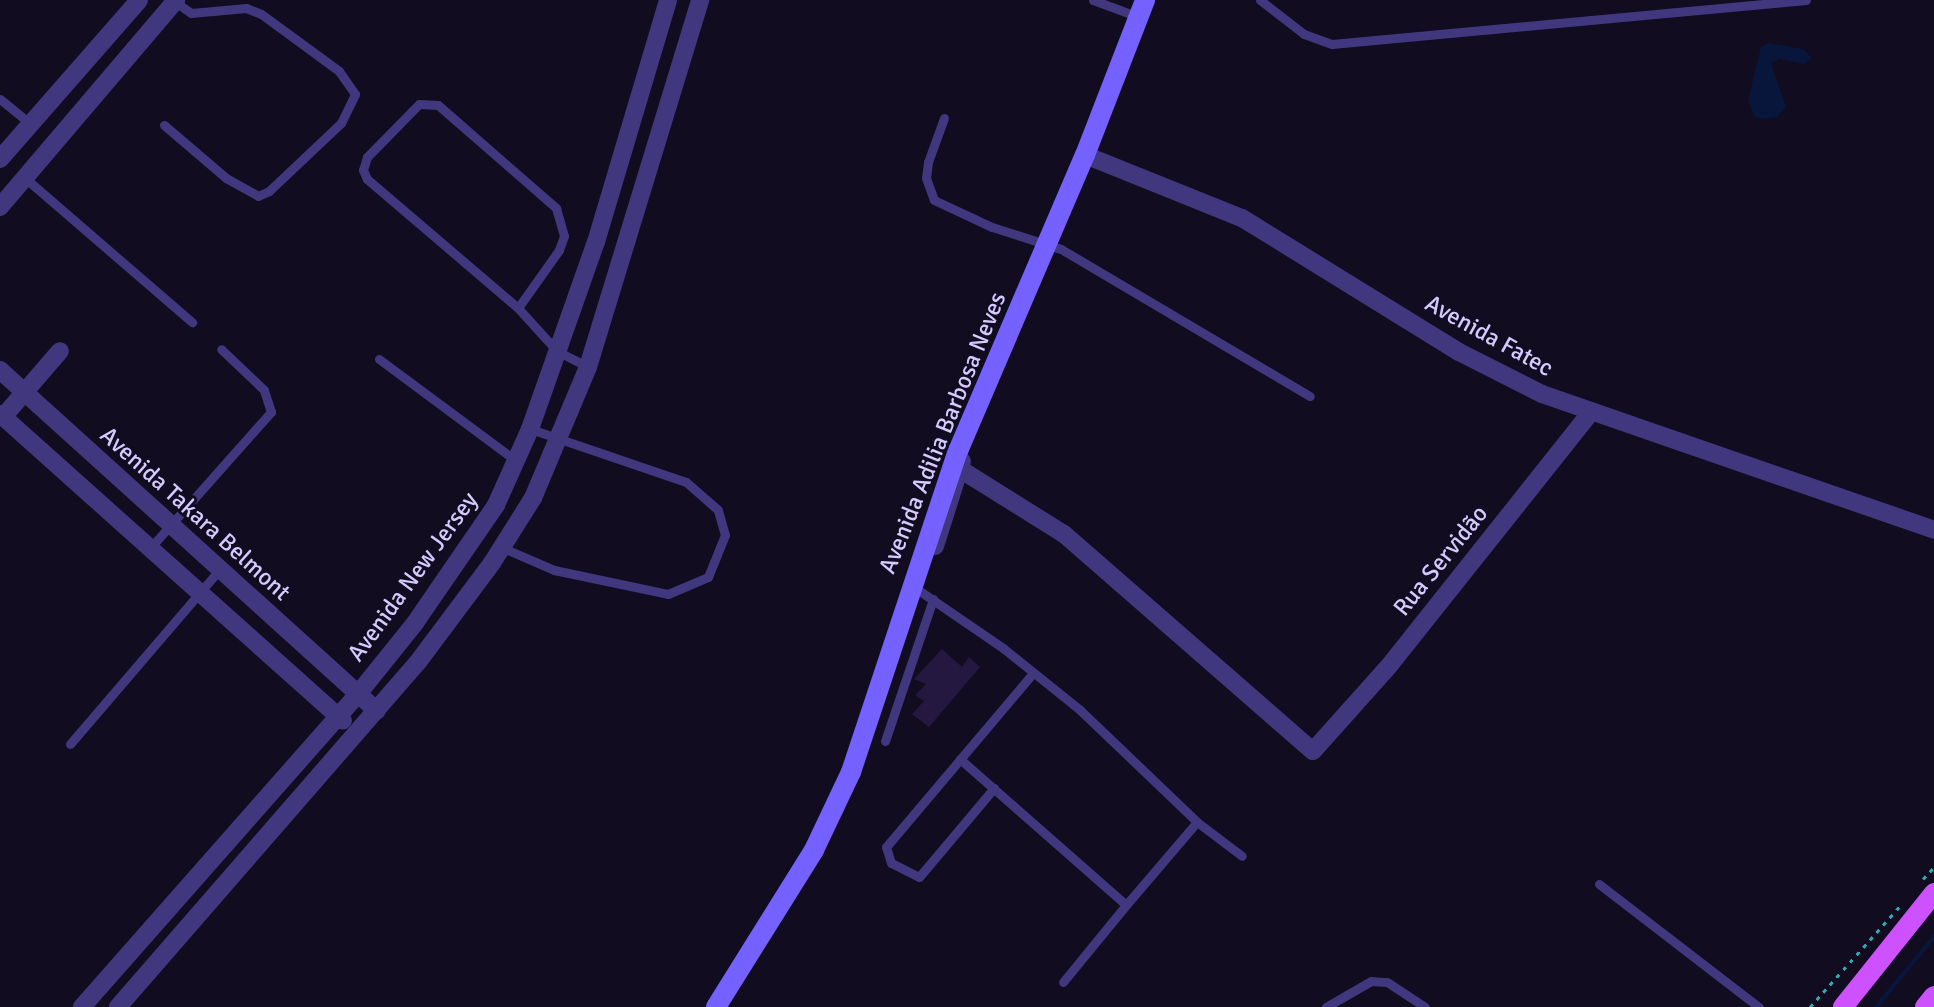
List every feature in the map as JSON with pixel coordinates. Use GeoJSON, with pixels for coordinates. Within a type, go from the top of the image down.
{"type":"FeatureCollection","features":[{"type":"Feature","properties":{"kind":"main road"},"geometry":{"type":"LineString","coordinates":[[1843,1007],[1924,892]]}},
{"type":"Feature","properties":{"kind":"main road"},"geometry":{"type":"LineString","coordinates":[[1925,1007],[1934,996]]}},
{"type":"Feature","properties":{"kind":"street"},"geometry":{"type":"LineString","coordinates":[[0,159],[139,0]]}},
{"type":"Feature","properties":{"kind":"street","name":"Avenida New Jersey"},"geometry":{"type":"LineString","coordinates":[[82,1007],[358,694],[468,549],[530,429],[596,242],[668,0]]}},
{"type":"Feature","properties":{"kind":"street"},"geometry":{"type":"LineString","coordinates":[[108,977],[122,1003],[377,711],[498,555],[562,439],[588,367],[700,0]]}},
{"type":"Feature","properties":{"kind":"street"},"geometry":{"type":"LineString","coordinates":[[0,207],[174,1]]}},
{"type":"Feature","properties":{"kind":"street","name":"Avenida Adilia Barbosa Neves"},"geometry":{"type":"LineString","coordinates":[[716,1007],[814,850],[851,772],[919,556],[961,461],[1145,4]]}},
{"type":"Feature","properties":{"kind":"street","name":"Avenida Fatec"},"geometry":{"type":"LineString","coordinates":[[1085,155],[1242,218],[1492,371],[1590,413],[1934,530]]}},
{"type":"Feature","properties":{"kind":"street"},"geometry":{"type":"LineString","coordinates":[[596,242],[622,251]]}},
{"type":"Feature","properties":{"kind":"street"},"geometry":{"type":"LineString","coordinates":[[577,295],[607,305]]}},
{"type":"Feature","properties":{"kind":"street"},"geometry":{"type":"LineString","coordinates":[[60,351],[2,415],[356,733]]}},
{"type":"Feature","properties":{"kind":"street","name":"Avenida Takara Belmont"},"geometry":{"type":"LineString","coordinates":[[0,370],[377,711]]}},
{"type":"Feature","properties":{"kind":"street","name":"Rua Servidão"},"geometry":{"type":"LineString","coordinates":[[961,461],[1064,534],[1307,749],[1319,749],[1590,413]]}},
{"type":"Feature","properties":{"kind":"street"},"geometry":{"type":"LineString","coordinates":[[468,549],[498,555]]}},
{"type":"Feature","properties":{"kind":"lane"},"geometry":{"type":"LineString","coordinates":[[1093,0],[1145,4]]}},
{"type":"Feature","properties":{"kind":"lane"},"geometry":{"type":"LineString","coordinates":[[1260,0],[1304,34],[1332,44],[1806,0]]}},
{"type":"Feature","properties":{"kind":"lane"},"geometry":{"type":"LineString","coordinates":[[164,125],[226,178],[258,196],[269,191],[341,123],[355,94],[339,71],[261,14],[246,8],[191,13],[174,1]]}},
{"type":"Feature","properties":{"kind":"lane"},"geometry":{"type":"LineString","coordinates":[[0,99],[31,124]]}},
{"type":"Feature","properties":{"kind":"lane"},"geometry":{"type":"LineString","coordinates":[[518,308],[544,277],[564,236],[556,208],[438,105],[419,104],[367,157],[363,170],[367,179],[518,308],[557,351],[588,367]]}},
{"type":"Feature","properties":{"kind":"lane"},"geometry":{"type":"LineString","coordinates":[[944,118],[928,162],[926,178],[934,200],[1030,241],[1049,243],[1310,396]]}},
{"type":"Feature","properties":{"kind":"lane"},"geometry":{"type":"LineString","coordinates":[[24,178],[192,322]]}},
{"type":"Feature","properties":{"kind":"lane"},"geometry":{"type":"LineString","coordinates":[[151,547],[271,412],[264,390],[221,349]]}},
{"type":"Feature","properties":{"kind":"lane"},"geometry":{"type":"LineString","coordinates":[[379,359],[515,460]]}},
{"type":"Feature","properties":{"kind":"lane"},"geometry":{"type":"LineString","coordinates":[[498,555],[645,593],[681,592],[701,583],[712,571],[725,526],[700,490],[530,429]]}},
{"type":"Feature","properties":{"kind":"lane"},"geometry":{"type":"LineString","coordinates":[[70,744],[219,570]]}},
{"type":"Feature","properties":{"kind":"lane"},"geometry":{"type":"LineString","coordinates":[[910,584],[1080,710],[1197,822],[1242,856]]}},
{"type":"Feature","properties":{"kind":"lane"},"geometry":{"type":"LineString","coordinates":[[885,741],[933,599]]}},
{"type":"Feature","properties":{"kind":"lane"},"geometry":{"type":"LineString","coordinates":[[994,788],[919,877],[891,863],[886,847],[1033,673]]}},
{"type":"Feature","properties":{"kind":"lane"},"geometry":{"type":"LineString","coordinates":[[960,759],[1126,905]]}},
{"type":"Feature","properties":{"kind":"lane"},"geometry":{"type":"LineString","coordinates":[[1063,982],[1197,822]]}},
{"type":"Feature","properties":{"kind":"lane"},"geometry":{"type":"LineString","coordinates":[[1599,884],[1759,1007]]}},
{"type":"Feature","properties":{"kind":"lane"},"geometry":{"type":"LineString","coordinates":[[1326,1007],[1371,981],[1387,982],[1425,1007]]}},
{"type":"Feature","properties":{"kind":"path"},"geometry":{"type":"LineString","coordinates":[[1924,892],[1934,867]]}},
{"type":"Feature","properties":{"kind":"path"},"geometry":{"type":"LineString","coordinates":[[1810,1007],[1903,902]]}},
{"type":"Feature","properties":{"kind":"water"},"geometry":{"type":"Polygon","coordinates":[[[1769,43],[1803,49],[1812,58],[1804,64],[1780,59],[1771,63],[1786,107],[1777,117],[1764,119],[1755,117],[1748,100],[1761,47],[1769,43]]]}},
{"type":"Feature","properties":{"kind":"building"},"geometry":{"type":"Polygon","coordinates":[[[942,649],[962,667],[969,657],[980,667],[929,727],[912,714],[924,701],[915,695],[926,684],[914,679],[942,649]]]}},
{"type":"Feature","properties":{"kind":"waterway"},"geometry":{"type":"LineString","coordinates":[[1876,1007],[1934,937]]}}]}
